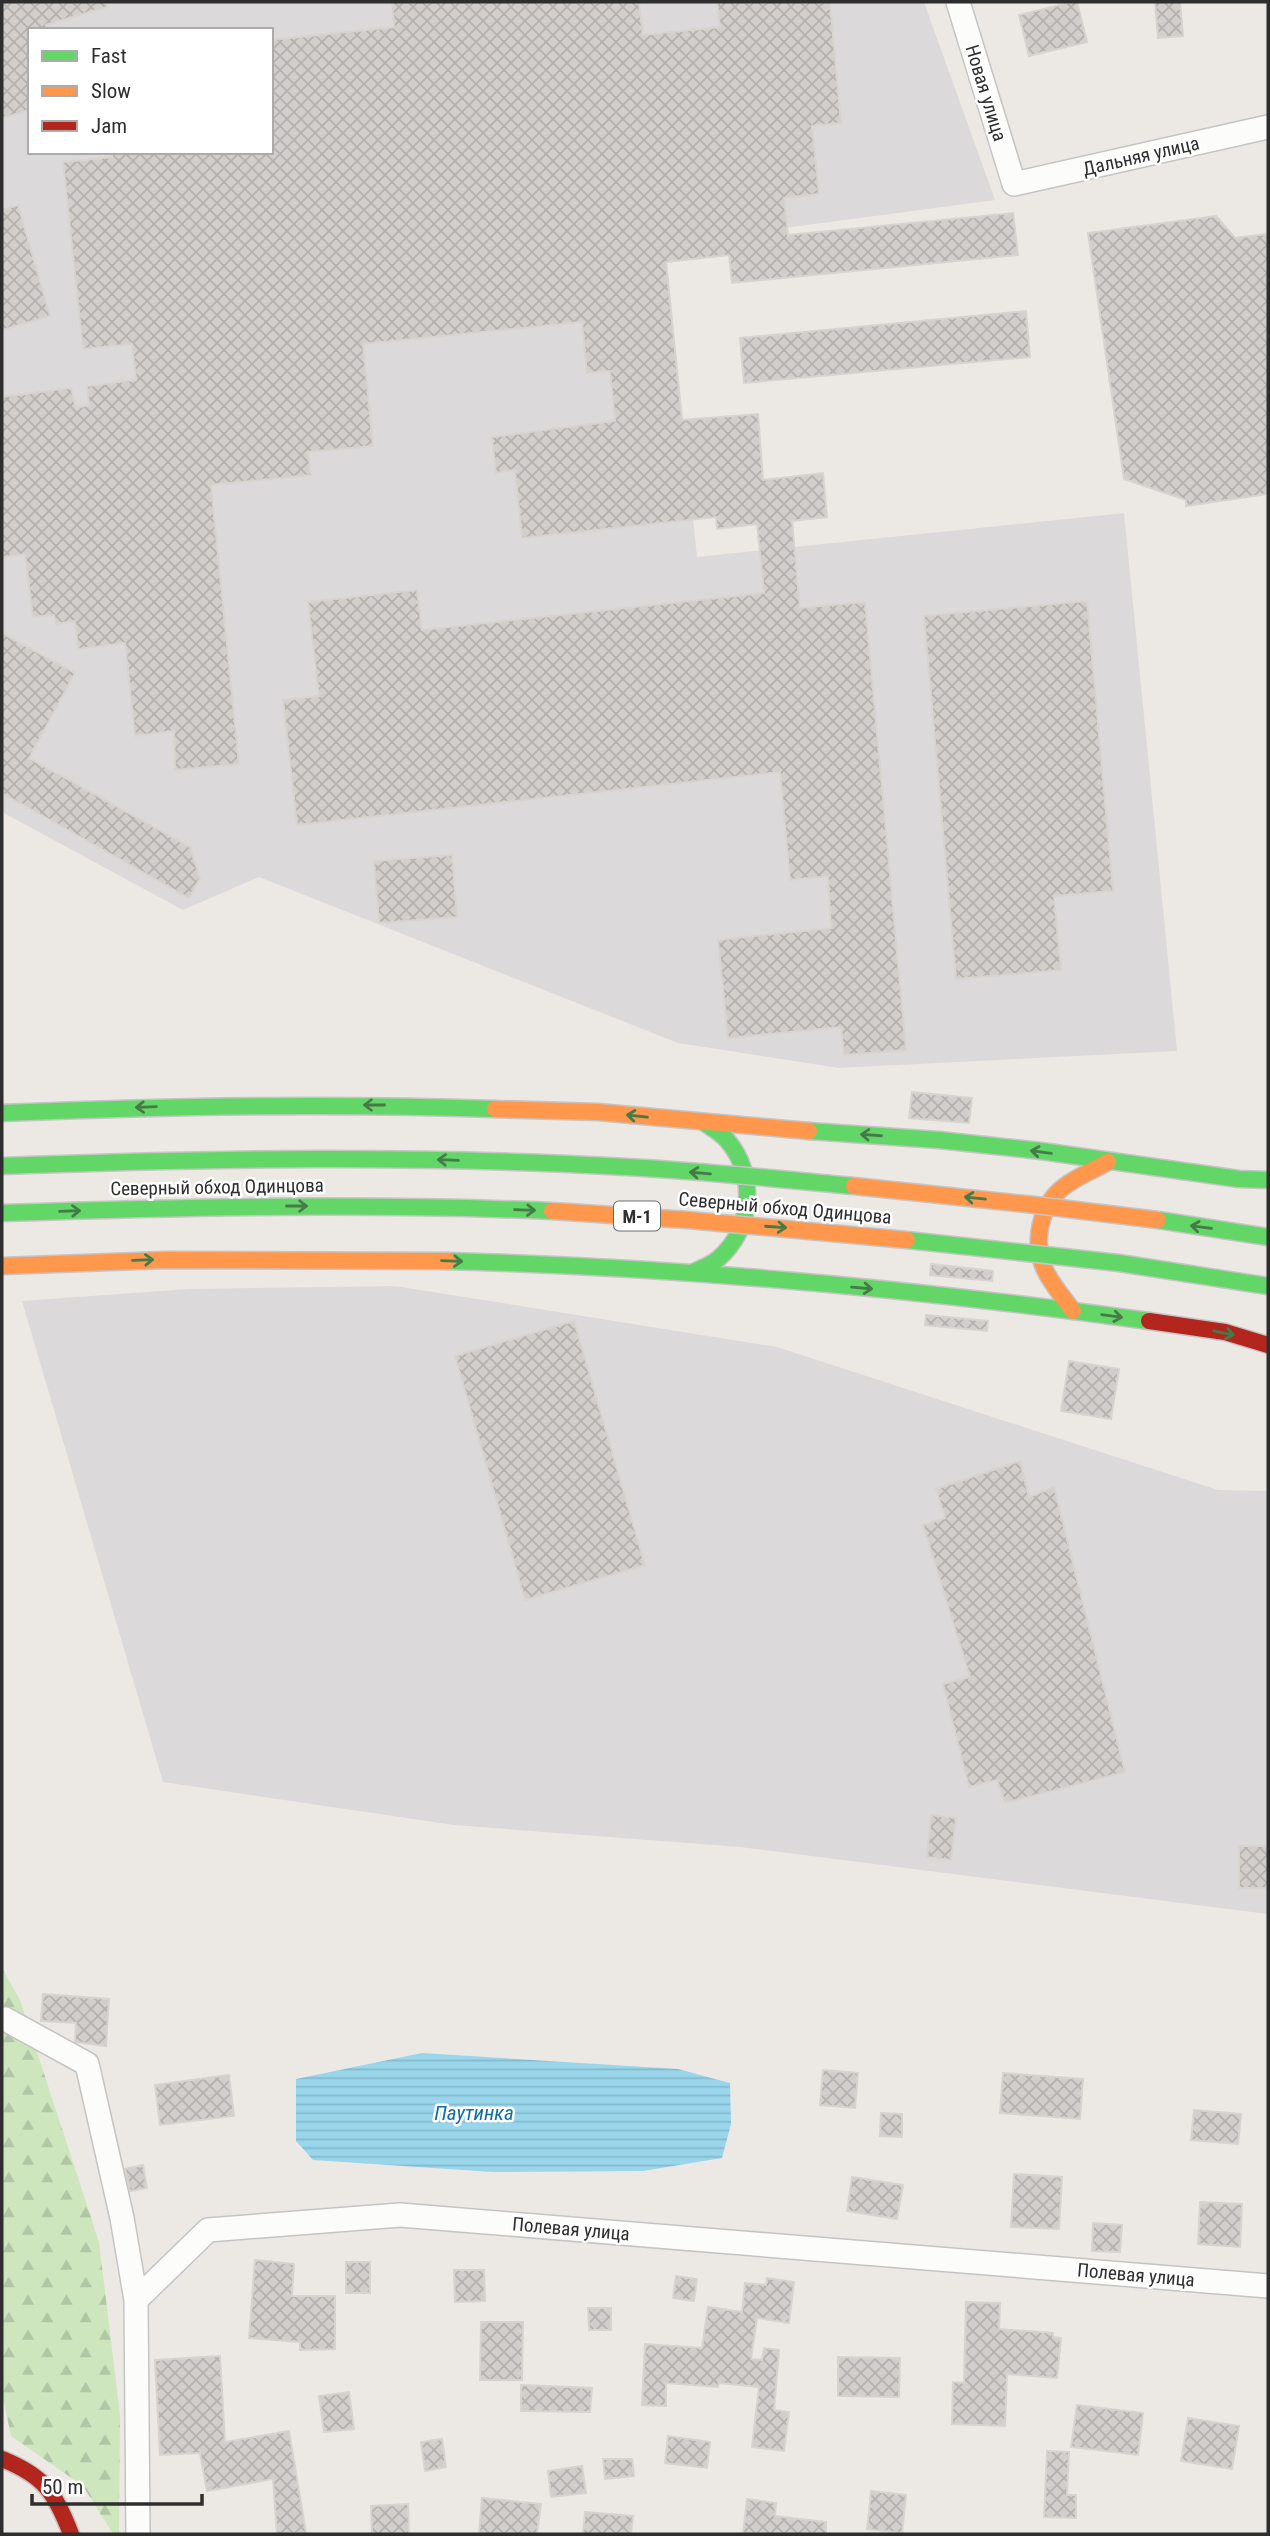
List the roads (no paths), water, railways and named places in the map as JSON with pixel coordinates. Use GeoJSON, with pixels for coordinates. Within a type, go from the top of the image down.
{"type":"FeatureCollection","features":[{"type":"Feature","properties":{"kind":"main road"},"geometry":{"type":"LineString","coordinates":[[2,1113],[162,1106],[386,1105],[598,1112],[705,1123],[939,1140],[1239,1179],[1268,1180]]}},
{"type":"Feature","properties":{"kind":"main road"},"geometry":{"type":"LineString","coordinates":[[694,1272],[718,1260],[736,1240],[746,1215],[748,1188],[741,1162],[726,1139],[705,1123]]}},
{"type":"Feature","properties":{"kind":"main road","name":"Северный обход Одинцова"},"geometry":{"type":"LineString","coordinates":[[2,1166],[181,1159],[385,1158],[592,1165],[802,1181],[1035,1204],[1268,1237]]}},
{"type":"Feature","properties":{"kind":"main road"},"geometry":{"type":"LineString","coordinates":[[1073,1311],[1042,1261],[1038,1234],[1044,1213],[1054,1196],[1064,1186],[1108,1162]]}},
{"type":"Feature","properties":{"kind":"main road","name":"Северный обход Одинцова"},"geometry":{"type":"LineString","coordinates":[[2,1213],[181,1207],[358,1206],[588,1212],[1030,1251],[1268,1286]]}},
{"type":"Feature","properties":{"kind":"main road"},"geometry":{"type":"LineString","coordinates":[[2,1266],[165,1259],[384,1259],[565,1264],[694,1272],[1023,1304],[1225,1332],[1268,1345]]}},
{"type":"Feature","properties":{"kind":"main road"},"geometry":{"type":"LineString","coordinates":[[2,2459],[34,2472],[50,2489],[58,2498],[71,2534]]}},
{"type":"Feature","properties":{"kind":"street","name":"Новая улица"},"geometry":{"type":"LineString","coordinates":[[958,2],[1014,184]]}},
{"type":"Feature","properties":{"kind":"street","name":"Дальняя улица"},"geometry":{"type":"LineString","coordinates":[[1014,184],[1268,127]]}},
{"type":"Feature","properties":{"kind":"street"},"geometry":{"type":"LineString","coordinates":[[5,2019],[86,2064],[122,2218],[136,2300],[138,2534]]}},
{"type":"Feature","properties":{"kind":"street","name":"Полевая улица"},"geometry":{"type":"LineString","coordinates":[[136,2300],[208,2230],[400,2216],[1268,2286]]}},
{"type":"Feature","properties":{"kind":"water","name":"Паутинка"},"geometry":{"type":"Polygon","coordinates":[[[422,2053],[678,2069],[730,2083],[731,2124],[722,2158],[643,2171],[493,2172],[313,2160],[296,2141],[296,2079],[422,2053]]]}}]}
